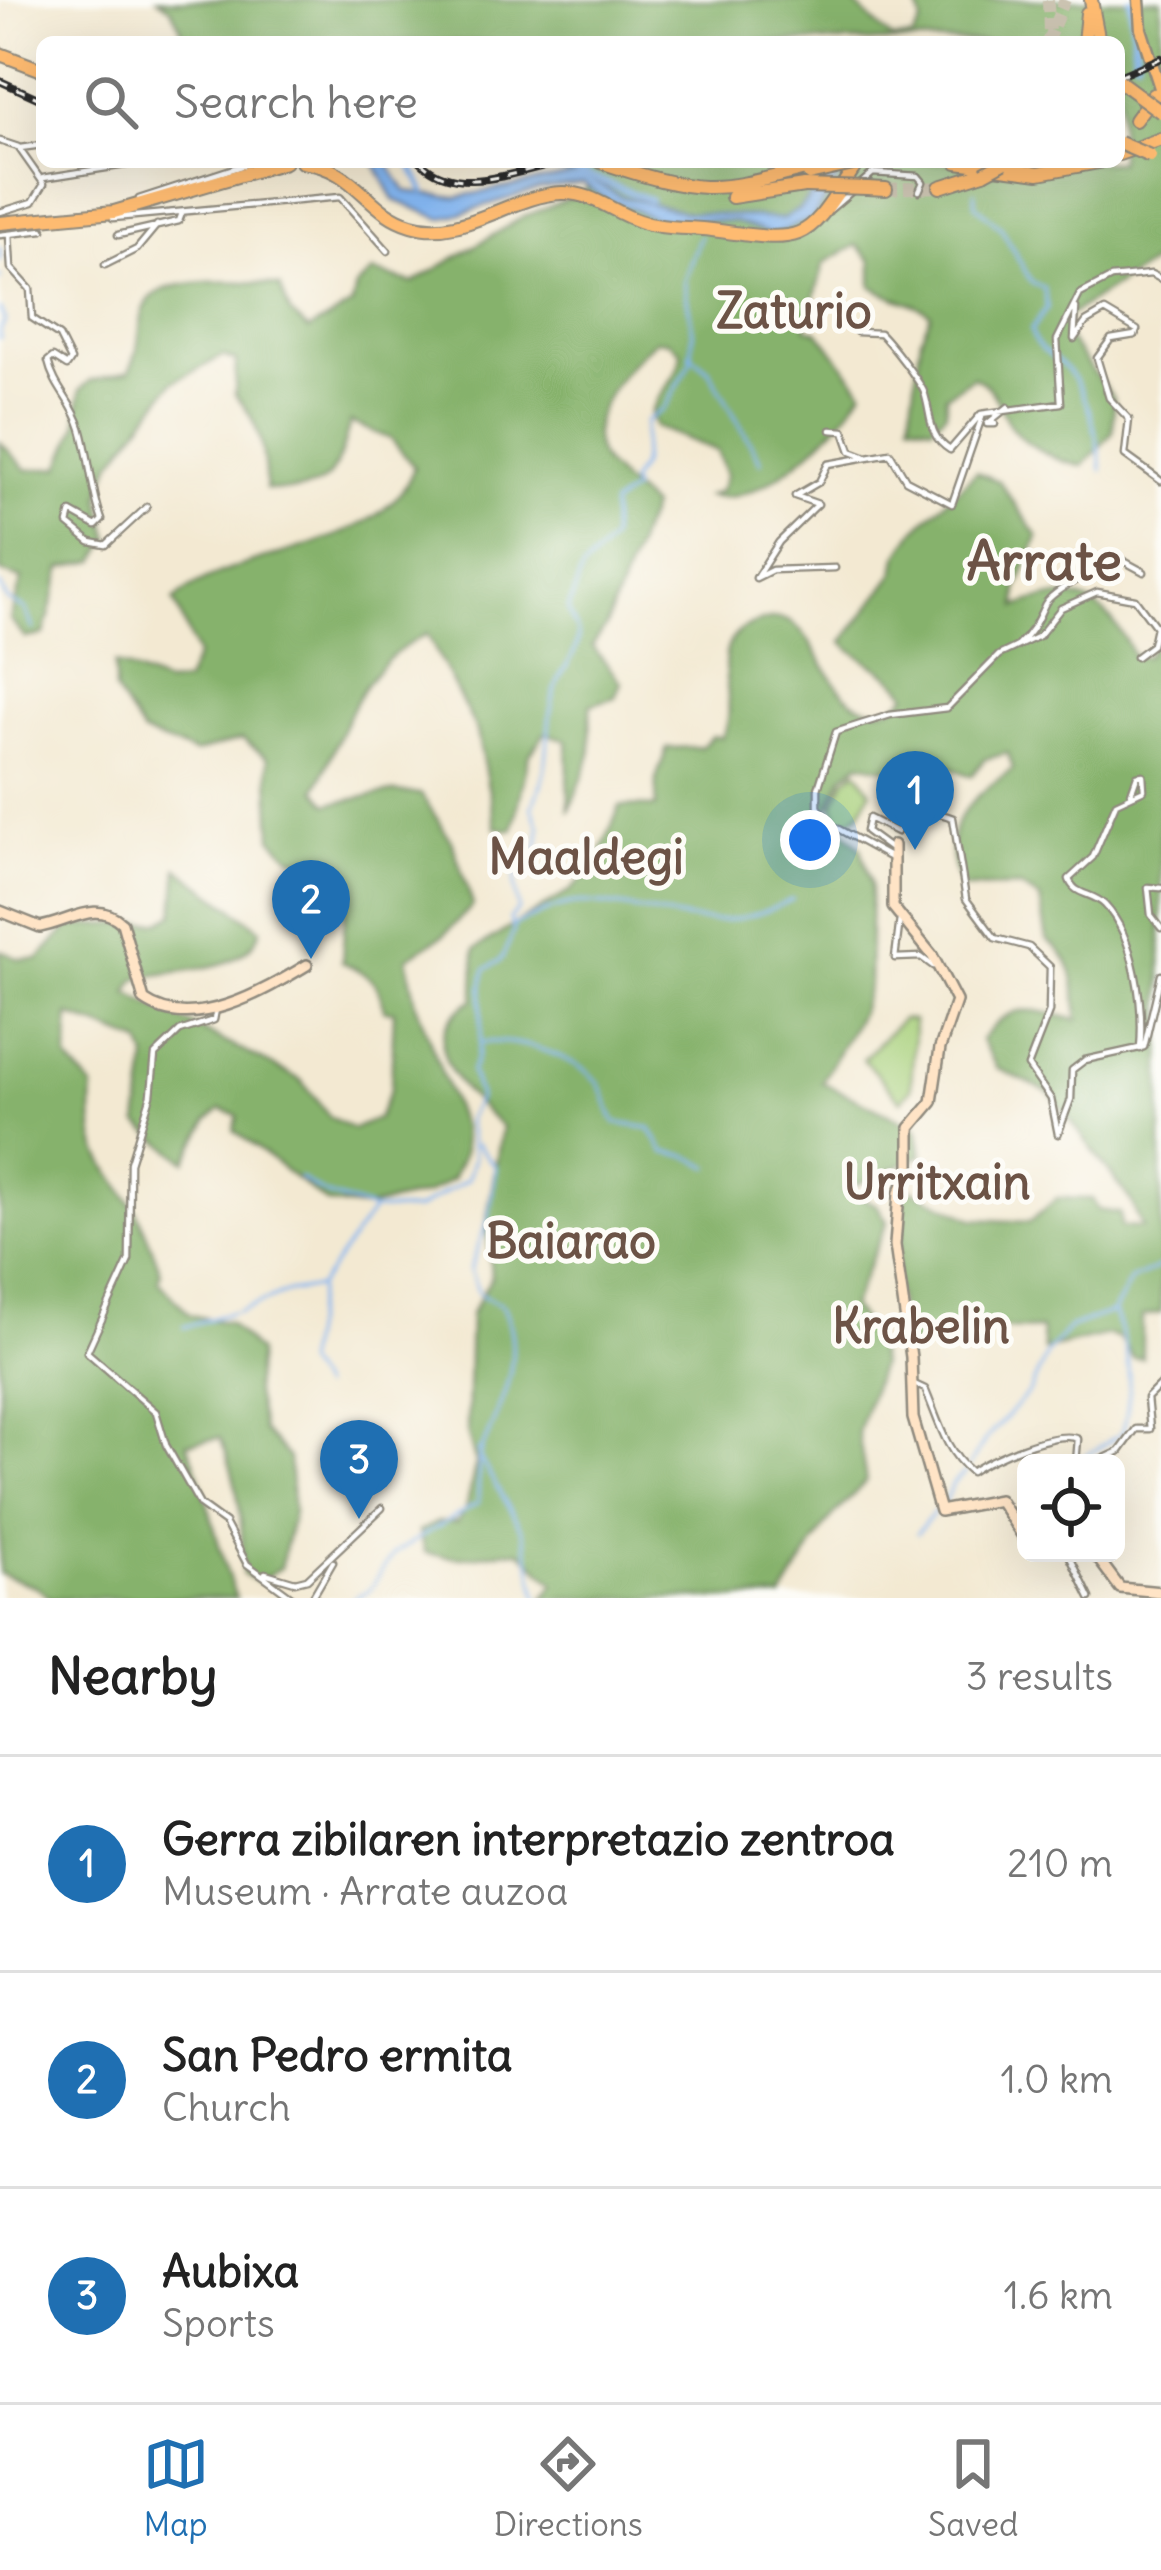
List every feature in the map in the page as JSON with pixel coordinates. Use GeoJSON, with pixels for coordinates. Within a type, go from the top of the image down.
{"type":"FeatureCollection","features":[{"type":"Feature","properties":{"kind":"highway"},"geometry":{"type":"LineString","coordinates":[[1085,36],[1089,0]]}},
{"type":"Feature","properties":{"kind":"highway"},"geometry":{"type":"LineString","coordinates":[[1089,0],[1098,36]]}},
{"type":"Feature","properties":{"kind":"highway"},"geometry":{"type":"LineString","coordinates":[[0,52],[36,65]]}},
{"type":"Feature","properties":{"kind":"highway"},"geometry":{"type":"LineString","coordinates":[[1125,84],[1157,102],[1125,123]]}},
{"type":"Feature","properties":{"kind":"highway"},"geometry":{"type":"LineString","coordinates":[[1125,146],[1161,136]]}},
{"type":"Feature","properties":{"kind":"highway"},"geometry":{"type":"LineString","coordinates":[[1125,150],[1155,158]]}},
{"type":"Feature","properties":{"kind":"highway"},"geometry":{"type":"LineString","coordinates":[[10,221],[89,216],[263,168]]}},
{"type":"Feature","properties":{"kind":"highway"},"geometry":{"type":"LineString","coordinates":[[328,168],[337,170],[392,217],[427,228],[565,193],[589,197],[638,221],[771,240],[805,232],[831,209],[856,168]]}},
{"type":"Feature","properties":{"kind":"highway"},"geometry":{"type":"LineString","coordinates":[[602,168],[674,192],[740,196],[811,172]]}},
{"type":"Feature","properties":{"kind":"highway"},"geometry":{"type":"LineString","coordinates":[[618,168],[657,182],[707,190],[811,172],[886,189]]}},
{"type":"Feature","properties":{"kind":"highway"},"geometry":{"type":"LineString","coordinates":[[940,187],[987,168],[1045,168]]}},
{"type":"Feature","properties":{"kind":"highway"},"geometry":{"type":"LineString","coordinates":[[1002,168],[1039,173],[1066,168]]}},
{"type":"Feature","properties":{"kind":"main road"},"geometry":{"type":"LineString","coordinates":[[1139,0],[1141,29],[1157,77],[1157,102]]}},
{"type":"Feature","properties":{"kind":"street"},"geometry":{"type":"LineString","coordinates":[[0,141],[20,148],[36,146]]}},
{"type":"Feature","properties":{"kind":"street"},"geometry":{"type":"LineString","coordinates":[[13,208],[42,195],[43,178],[20,148]]}},
{"type":"Feature","properties":{"kind":"street"},"geometry":{"type":"LineString","coordinates":[[43,178],[106,168]]}},
{"type":"Feature","properties":{"kind":"street"},"geometry":{"type":"LineString","coordinates":[[10,221],[118,205],[234,168]]}},
{"type":"Feature","properties":{"kind":"street"},"geometry":{"type":"LineString","coordinates":[[831,209],[873,173],[918,176],[923,182],[919,191]]}},
{"type":"Feature","properties":{"kind":"street"},"geometry":{"type":"LineString","coordinates":[[89,216],[346,200],[362,226],[388,250]]}},
{"type":"Feature","properties":{"kind":"street"},"geometry":{"type":"LineString","coordinates":[[0,236],[26,204]]}},
{"type":"Feature","properties":{"kind":"street"},"geometry":{"type":"LineString","coordinates":[[10,221],[13,208]]}},
{"type":"Feature","properties":{"kind":"street"},"geometry":{"type":"LineString","coordinates":[[13,208],[11,268],[30,289],[32,318],[59,336],[70,360],[67,366],[53,357],[48,362],[53,383],[66,394],[81,428],[89,485],[102,520],[96,526],[71,512],[68,524],[89,542],[106,545],[147,507]]}},
{"type":"Feature","properties":{"kind":"street"},"geometry":{"type":"LineString","coordinates":[[118,235],[179,221],[182,212]]}},
{"type":"Feature","properties":{"kind":"street"},"geometry":{"type":"LineString","coordinates":[[10,221],[43,230]]}},
{"type":"Feature","properties":{"kind":"street"},"geometry":{"type":"LineString","coordinates":[[105,265],[136,249],[158,224]]}},
{"type":"Feature","properties":{"kind":"street"},"geometry":{"type":"LineString","coordinates":[[857,332],[880,333],[902,354],[906,371],[923,389],[931,428],[944,448],[952,449],[987,414],[1008,407],[1060,404],[1057,340],[1083,290],[1106,279],[1150,274],[1161,279]]}},
{"type":"Feature","properties":{"kind":"street"},"geometry":{"type":"LineString","coordinates":[[1077,300],[1074,339],[1106,311],[1137,330],[1135,335],[1111,339],[1097,358],[1109,398],[1129,418],[1125,455],[1161,481]]}},
{"type":"Feature","properties":{"kind":"street"},"geometry":{"type":"LineString","coordinates":[[995,424],[988,426],[988,420],[1008,407]]}},
{"type":"Feature","properties":{"kind":"street"},"geometry":{"type":"LineString","coordinates":[[835,568],[772,571],[756,578],[779,542],[818,504],[795,496],[819,482],[828,464],[890,453],[906,480],[952,504],[960,495],[971,443],[987,414]]}},
{"type":"Feature","properties":{"kind":"street"},"geometry":{"type":"LineString","coordinates":[[830,430],[844,431],[851,451],[864,456]]}},
{"type":"Feature","properties":{"kind":"street"},"geometry":{"type":"LineString","coordinates":[[1018,645],[1039,623],[1047,601],[1094,568],[1120,559],[1144,572]]}},
{"type":"Feature","properties":{"kind":"street"},"geometry":{"type":"LineString","coordinates":[[892,851],[833,826],[818,807],[830,740],[836,732],[865,721],[947,708],[999,655],[1039,636],[1061,608],[1111,591],[1135,599],[1156,627],[1152,645],[1136,657]]}},
{"type":"Feature","properties":{"kind":"street"},"geometry":{"type":"LineString","coordinates":[[1131,793],[1116,803],[1093,857],[1069,879],[1075,890],[1105,904],[1130,945],[1140,1052]]}},
{"type":"Feature","properties":{"kind":"street"},"geometry":{"type":"LineString","coordinates":[[895,803],[919,804],[923,811]]}},
{"type":"Feature","properties":{"kind":"street"},"geometry":{"type":"LineString","coordinates":[[892,851],[870,836],[865,825],[872,818],[897,832],[904,820],[923,811],[956,822],[953,841],[963,894],[999,940],[1034,950],[1048,963],[1049,1012],[1028,1066],[1051,1099],[1055,1132],[1062,1132],[1072,1070],[1085,1060],[1140,1052],[1148,1040],[1161,975]]}},
{"type":"Feature","properties":{"kind":"street"},"geometry":{"type":"LineString","coordinates":[[892,851],[890,894],[900,919],[932,955],[956,1006],[940,1048],[932,1102],[910,1128],[910,1170],[896,1220],[894,1257],[904,1294],[914,1418],[936,1507],[946,1513],[999,1500],[1017,1529]]}},
{"type":"Feature","properties":{"kind":"street"},"geometry":{"type":"LineString","coordinates":[[1161,888],[1148,887],[1151,916],[1161,928]]}},
{"type":"Feature","properties":{"kind":"street"},"geometry":{"type":"LineString","coordinates":[[0,911],[40,928],[82,913],[108,913],[122,923],[148,1004],[186,1012],[216,1009],[307,965]]}},
{"type":"Feature","properties":{"kind":"street"},"geometry":{"type":"LineString","coordinates":[[900,919],[895,958],[925,958],[948,985]]}},
{"type":"Feature","properties":{"kind":"street"},"geometry":{"type":"LineString","coordinates":[[216,1009],[214,1020],[180,1031],[155,1055],[150,1101],[130,1163],[129,1260],[87,1352],[159,1415],[185,1483],[204,1509],[224,1523],[240,1556],[292,1598]]}},
{"type":"Feature","properties":{"kind":"street"},"geometry":{"type":"LineString","coordinates":[[912,1383],[925,1389],[934,1421],[947,1433],[953,1454],[971,1472],[991,1459],[1063,1434],[1078,1439],[1077,1454]]}},
{"type":"Feature","properties":{"kind":"street"},"geometry":{"type":"LineString","coordinates":[[1111,1454],[1126,1446],[1136,1429],[1150,1430],[1148,1398],[1161,1384]]}},
{"type":"Feature","properties":{"kind":"street"},"geometry":{"type":"LineString","coordinates":[[312,1598],[337,1556],[382,1508]]}},
{"type":"Feature","properties":{"kind":"street"},"geometry":{"type":"LineString","coordinates":[[254,1569],[295,1582],[337,1556]]}},
{"type":"Feature","properties":{"kind":"street"},"geometry":{"type":"LineString","coordinates":[[1072,1562],[1090,1598]]}},
{"type":"Feature","properties":{"kind":"street"},"geometry":{"type":"LineString","coordinates":[[1101,1562],[1120,1588],[1161,1592]]}},
{"type":"Feature","properties":{"kind":"green space"},"geometry":{"type":"Polygon","coordinates":[[[158,0],[850,0],[889,36],[178,36],[182,30],[171,9],[158,0]]]}},
{"type":"Feature","properties":{"kind":"green space"},"geometry":{"type":"Polygon","coordinates":[[[916,0],[1161,0],[1161,257],[1068,316],[1067,338],[1114,399],[1113,432],[1083,466],[1053,457],[1022,438],[991,391],[973,377],[946,395],[946,412],[932,426],[910,421],[921,338],[931,314],[872,286],[872,261],[857,245],[824,263],[806,328],[818,331],[863,390],[817,445],[774,479],[729,497],[708,496],[720,491],[726,475],[717,451],[656,427],[651,414],[680,361],[681,352],[669,341],[656,340],[644,350],[608,394],[596,428],[596,445],[603,461],[651,507],[606,626],[592,646],[621,682],[615,697],[590,705],[591,755],[569,812],[567,740],[545,733],[529,755],[513,830],[496,828],[477,731],[427,634],[384,664],[357,700],[316,789],[328,804],[392,792],[421,794],[452,842],[473,905],[445,934],[407,958],[416,1004],[462,1127],[464,1152],[452,1179],[427,1194],[365,1208],[328,1204],[234,1130],[238,1116],[221,1109],[208,1121],[186,1161],[138,1124],[147,1058],[141,1043],[69,1015],[68,1060],[93,1088],[93,1129],[100,1155],[143,1225],[161,1272],[158,1280],[190,1315],[229,1323],[258,1353],[254,1389],[263,1431],[289,1458],[293,1513],[280,1568],[258,1582],[243,1574],[239,1505],[220,1438],[187,1443],[236,1598],[50,1598],[35,1586],[0,1574],[0,950],[19,959],[38,959],[70,926],[160,922],[174,914],[178,868],[261,929],[240,955],[208,967],[136,979],[128,993],[301,1080],[330,1117],[353,1129],[378,1118],[391,1088],[394,1011],[384,1010],[371,979],[342,962],[347,888],[333,869],[291,857],[272,838],[268,758],[242,739],[195,753],[143,734],[115,691],[115,663],[165,684],[185,682],[197,655],[174,600],[200,582],[341,534],[373,517],[398,496],[414,467],[391,439],[350,422],[340,457],[326,479],[303,489],[266,489],[260,438],[235,395],[236,361],[223,356],[173,382],[110,466],[100,497],[110,538],[96,561],[62,568],[44,635],[25,638],[10,620],[22,579],[0,572],[0,442],[27,470],[60,467],[77,426],[80,390],[90,381],[129,371],[145,306],[159,292],[212,282],[280,287],[290,313],[309,330],[352,305],[356,287],[373,272],[413,283],[523,217],[584,192],[592,178],[549,168],[1125,168],[1125,36],[914,36],[922,22],[916,0]]]}},
{"type":"Feature","properties":{"kind":"green space"},"geometry":{"type":"Polygon","coordinates":[[[976,472],[999,481],[1038,537],[1018,588],[1017,607],[1056,597],[1088,602],[1113,621],[1133,656],[1146,657],[1161,635],[1161,1313],[1142,1316],[1142,1358],[1133,1358],[1120,1339],[1108,1335],[1044,1350],[1041,1329],[960,1327],[906,1349],[895,1282],[906,1187],[973,1219],[1030,1222],[1057,1198],[1092,1199],[1098,1210],[1120,1213],[1121,1227],[1142,1228],[1131,1201],[1050,1093],[997,1068],[981,1040],[1015,1013],[1036,1011],[1078,1020],[1072,974],[1064,955],[1047,940],[1040,899],[1020,887],[962,888],[954,868],[951,849],[959,818],[1013,769],[1008,753],[985,759],[971,776],[940,763],[922,776],[860,763],[843,776],[826,812],[861,848],[871,883],[869,983],[861,1012],[822,1082],[917,1128],[922,1155],[844,1190],[877,1205],[887,1222],[851,1307],[873,1333],[880,1364],[858,1432],[866,1481],[826,1524],[782,1598],[544,1598],[555,1584],[520,1551],[463,1557],[425,1552],[419,1532],[438,1522],[457,1522],[466,1508],[476,1463],[467,1432],[470,1315],[491,1278],[487,1218],[502,1127],[458,1082],[443,1048],[454,1015],[474,999],[475,949],[570,891],[595,867],[620,806],[656,807],[657,776],[667,748],[701,747],[713,736],[721,738],[729,705],[726,653],[732,639],[746,627],[771,619],[787,620],[811,643],[843,693],[858,704],[881,709],[901,701],[907,694],[900,685],[843,642],[895,573],[898,556],[915,530],[976,472]]]}},
{"type":"Feature","properties":{"kind":"green space"},"geometry":{"type":"Polygon","coordinates":[[[857,770],[871,791],[860,813],[842,825],[833,806],[845,780],[857,770]]]}},
{"type":"Feature","properties":{"kind":"green space"},"geometry":{"type":"Polygon","coordinates":[[[902,1019],[913,1020],[914,1034],[911,1089],[901,1101],[863,1059],[902,1019]]]}},
{"type":"Feature","properties":{"kind":"water"},"geometry":{"type":"Polygon","coordinates":[[[377,168],[391,168],[406,191],[457,197],[580,173],[621,196],[687,212],[782,219],[798,210],[824,181],[828,168],[845,168],[812,219],[773,235],[733,221],[657,219],[605,199],[583,183],[539,189],[442,219],[394,200],[377,168]]]}},
{"type":"Feature","properties":{"kind":"waterway"},"geometry":{"type":"LineString","coordinates":[[1132,0],[1136,58]]}},
{"type":"Feature","properties":{"kind":"waterway"},"geometry":{"type":"LineString","coordinates":[[413,168],[424,191]]}},
{"type":"Feature","properties":{"kind":"waterway"},"geometry":{"type":"LineString","coordinates":[[569,168],[650,200]]}},
{"type":"Feature","properties":{"kind":"waterway"},"geometry":{"type":"LineString","coordinates":[[975,191],[976,205],[1001,228],[1032,283],[1044,288],[1047,308],[1031,330],[1037,344],[1068,371],[1082,393],[1102,470]]}},
{"type":"Feature","properties":{"kind":"waterway"},"geometry":{"type":"LineString","coordinates":[[237,1312],[288,1292],[318,1287],[373,1210],[416,1210],[468,1179],[474,1157],[467,1119],[479,1097],[471,1071],[480,1046],[485,970],[501,960],[514,931],[510,919],[519,909],[515,879],[538,845],[540,827],[532,807],[544,775],[557,684],[577,642],[578,632],[568,610],[582,570],[611,540],[612,505],[633,490],[630,482],[641,465],[646,421],[665,408],[691,362],[693,332],[684,281],[700,236]]}},
{"type":"Feature","properties":{"kind":"waterway"},"geometry":{"type":"LineString","coordinates":[[0,247],[0,260]]}},
{"type":"Feature","properties":{"kind":"waterway"},"geometry":{"type":"LineString","coordinates":[[0,309],[5,321],[0,330]]}},
{"type":"Feature","properties":{"kind":"waterway"},"geometry":{"type":"LineString","coordinates":[[0,332],[0,338]]}},
{"type":"Feature","properties":{"kind":"waterway"},"geometry":{"type":"LineString","coordinates":[[690,355],[709,370],[761,462]]}},
{"type":"Feature","properties":{"kind":"waterway"},"geometry":{"type":"LineString","coordinates":[[0,585],[7,600],[25,609],[33,629]]}},
{"type":"Feature","properties":{"kind":"waterway","name":"Maaldegi"},"geometry":{"type":"LineString","coordinates":[[513,926],[575,903],[711,921],[762,912],[793,899]]}},
{"type":"Feature","properties":{"kind":"waterway"},"geometry":{"type":"LineString","coordinates":[[481,1043],[526,1045],[572,1063],[599,1084],[616,1123],[650,1128],[664,1152],[686,1155],[710,1167]]}},
{"type":"Feature","properties":{"kind":"waterway"},"geometry":{"type":"LineString","coordinates":[[476,1144],[496,1167],[489,1216],[470,1270],[479,1294],[503,1306],[512,1346],[507,1384],[479,1457],[523,1532],[538,1598]]}},
{"type":"Feature","properties":{"kind":"waterway"},"geometry":{"type":"LineString","coordinates":[[299,1178],[327,1195],[373,1210]]}},
{"type":"Feature","properties":{"kind":"waterway"},"geometry":{"type":"LineString","coordinates":[[1114,1310],[1131,1280],[1161,1266]]}},
{"type":"Feature","properties":{"kind":"waterway"},"geometry":{"type":"LineString","coordinates":[[318,1290],[304,1364],[321,1388]]}},
{"type":"Feature","properties":{"kind":"waterway"},"geometry":{"type":"LineString","coordinates":[[184,1327],[232,1312]]}},
{"type":"Feature","properties":{"kind":"waterway"},"geometry":{"type":"LineString","coordinates":[[969,1467],[985,1440],[1030,1391],[1048,1352],[1070,1327],[1113,1312]]}},
{"type":"Feature","properties":{"kind":"waterway"},"geometry":{"type":"LineString","coordinates":[[1089,1454],[1122,1433],[1126,1418],[1128,1373],[1114,1313]]}},
{"type":"Feature","properties":{"kind":"waterway"},"geometry":{"type":"LineString","coordinates":[[354,1598],[369,1590],[394,1553],[478,1503],[479,1450]]}},
{"type":"Feature","properties":{"kind":"waterway"},"geometry":{"type":"LineString","coordinates":[[943,1506],[953,1483],[966,1472]]}},
{"type":"Feature","properties":{"kind":"waterway"},"geometry":{"type":"LineString","coordinates":[[917,1533],[935,1511]]}},
{"type":"Feature","properties":{"kind":"tunnel"},"geometry":{"type":"LineString","coordinates":[[1048,0],[1049,35]]}},
{"type":"Feature","properties":{"kind":"tunnel"},"geometry":{"type":"LineString","coordinates":[[1050,36],[1065,0]]}},
{"type":"Feature","properties":{"kind":"tunnel"},"geometry":{"type":"LineString","coordinates":[[886,189],[940,187]]}},
{"type":"Feature","properties":{"kind":"railway"},"geometry":{"type":"LineString","coordinates":[[1125,73],[1161,58]]}},
{"type":"Feature","properties":{"kind":"railway"},"geometry":{"type":"LineString","coordinates":[[0,81],[36,97]]}},
{"type":"Feature","properties":{"kind":"railway"},"geometry":{"type":"LineString","coordinates":[[429,168],[469,180],[537,168]]}},
{"type":"Feature","properties":{"kind":"place","name":"Gerra zibilaren interpretazio zentroa"},"geometry":{"type":"Point","coordinates":[915,850]}},
{"type":"Feature","properties":{"kind":"place","name":"San Pedro ermita"},"geometry":{"type":"Point","coordinates":[311,959]}},
{"type":"Feature","properties":{"kind":"place","name":"Aubixa"},"geometry":{"type":"Point","coordinates":[359,1519]}},
{"type":"Feature","properties":{"kind":"district","name":"Zaturio"},"geometry":{"type":"Point","coordinates":[794,311]}},
{"type":"Feature","properties":{"kind":"district","name":"Arrate"},"geometry":{"type":"Point","coordinates":[1044,561]}},
{"type":"Feature","properties":{"kind":"district","name":"Maaldegi"},"geometry":{"type":"Point","coordinates":[586,857]}},
{"type":"Feature","properties":{"kind":"district","name":"Urritxain"},"geometry":{"type":"Point","coordinates":[937,1182]}},
{"type":"Feature","properties":{"kind":"district","name":"Baiarao"},"geometry":{"type":"Point","coordinates":[571,1241]}},
{"type":"Feature","properties":{"kind":"district","name":"Krabelin"},"geometry":{"type":"Point","coordinates":[921,1326]}}]}
